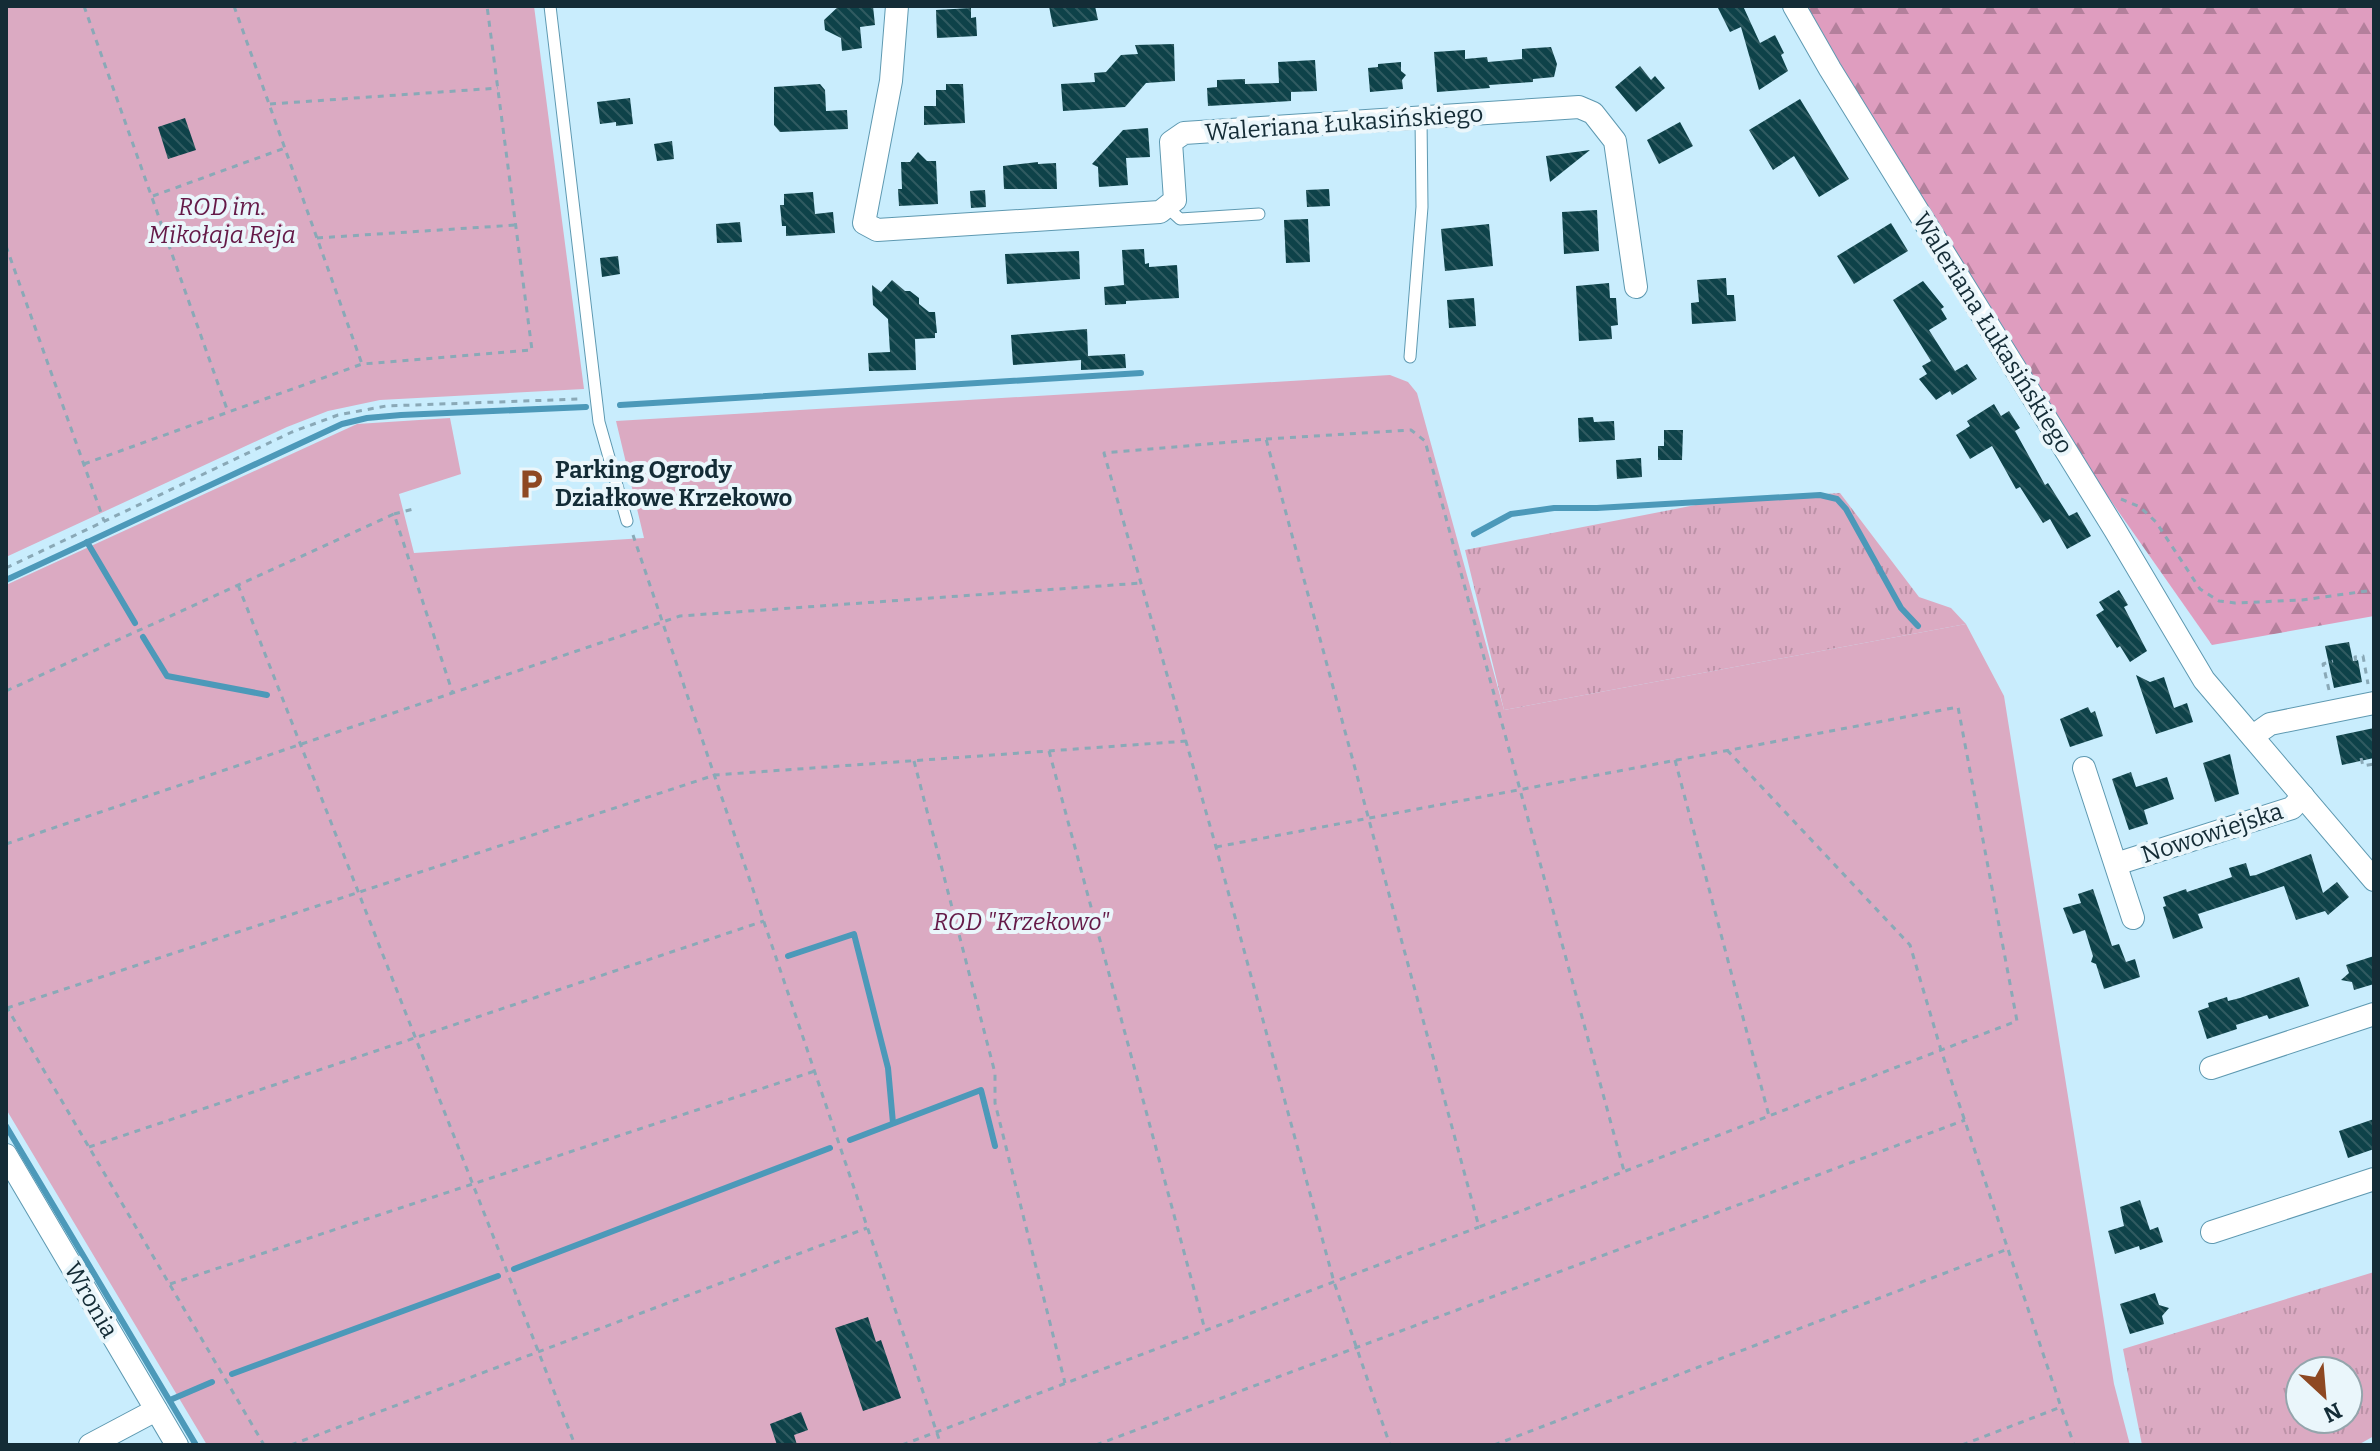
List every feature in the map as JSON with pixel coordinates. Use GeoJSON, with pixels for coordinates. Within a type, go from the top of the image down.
{"type":"FeatureCollection","features":[{"type":"Feature","properties":{"kind":"street"},"geometry":{"type":"LineString","coordinates":[[897,6],[891,81],[864,223],[877,230],[1160,212],[1167,207]]}},
{"type":"Feature","properties":{"kind":"street","name":"Waleriana Łukasińskiego"},"geometry":{"type":"LineString","coordinates":[[1794,6],[2193,660]]}},
{"type":"Feature","properties":{"kind":"street","name":"Waleriana Łukasińskiego"},"geometry":{"type":"LineString","coordinates":[[1167,207],[1175,200],[1171,142],[1184,133],[1579,107],[1593,113],[1615,141],[1636,287]]}},
{"type":"Feature","properties":{"kind":"street","name":"Nowowiejska"},"geometry":{"type":"LineString","coordinates":[[2193,660],[2204,680],[2374,880]]}},
{"type":"Feature","properties":{"kind":"street"},"geometry":{"type":"LineString","coordinates":[[2253,736],[2270,724],[2372,699]]}},
{"type":"Feature","properties":{"kind":"street","name":"Nowowiejska"},"geometry":{"type":"LineString","coordinates":[[2084,768],[2133,918]]}},
{"type":"Feature","properties":{"kind":"street","name":"Nowowiejska"},"geometry":{"type":"LineString","coordinates":[[2116,864],[2292,808],[2303,796]]}},
{"type":"Feature","properties":{"kind":"street"},"geometry":{"type":"LineString","coordinates":[[2211,1068],[2374,1014]]}},
{"type":"Feature","properties":{"kind":"street","name":"Wronia"},"geometry":{"type":"LineString","coordinates":[[6,1155],[177,1445]]}},
{"type":"Feature","properties":{"kind":"street"},"geometry":{"type":"LineString","coordinates":[[2212,1232],[2374,1179]]}},
{"type":"Feature","properties":{"kind":"street"},"geometry":{"type":"LineString","coordinates":[[90,1445],[156,1410]]}},
{"type":"Feature","properties":{"kind":"lane"},"geometry":{"type":"LineString","coordinates":[[550,6],[596,399],[603,443],[627,521]]}},
{"type":"Feature","properties":{"kind":"lane"},"geometry":{"type":"LineString","coordinates":[[1410,357],[1422,207],[1421,118]]}},
{"type":"Feature","properties":{"kind":"lane"},"geometry":{"type":"LineString","coordinates":[[1167,207],[1180,219],[1259,214]]}},
{"type":"Feature","properties":{"kind":"path"},"geometry":{"type":"LineString","coordinates":[[84,6],[228,412]]}},
{"type":"Feature","properties":{"kind":"path"},"geometry":{"type":"LineString","coordinates":[[234,6],[362,364]]}},
{"type":"Feature","properties":{"kind":"path"},"geometry":{"type":"LineString","coordinates":[[84,464],[362,364],[532,350],[487,6]]}},
{"type":"Feature","properties":{"kind":"path"},"geometry":{"type":"LineString","coordinates":[[269,104],[498,88]]}},
{"type":"Feature","properties":{"kind":"path"},"geometry":{"type":"LineString","coordinates":[[151,196],[285,148]]}},
{"type":"Feature","properties":{"kind":"path"},"geometry":{"type":"LineString","coordinates":[[317,238],[516,225]]}},
{"type":"Feature","properties":{"kind":"path"},"geometry":{"type":"LineString","coordinates":[[6,246],[104,521]]}},
{"type":"Feature","properties":{"kind":"path"},"geometry":{"type":"LineString","coordinates":[[6,568],[292,432],[338,415],[386,406],[596,399]]}},
{"type":"Feature","properties":{"kind":"path"},"geometry":{"type":"LineString","coordinates":[[1390,1445],[1334,1282],[1187,741],[1104,453],[1411,430],[1425,441],[1624,1171]]}},
{"type":"Feature","properties":{"kind":"path"},"geometry":{"type":"LineString","coordinates":[[1266,439],[1479,1227]]}},
{"type":"Feature","properties":{"kind":"path"},"geometry":{"type":"LineString","coordinates":[[2097,502],[2121,499],[2140,507],[2169,539],[2200,589],[2219,601],[2302,600],[2374,590]]}},
{"type":"Feature","properties":{"kind":"path"},"geometry":{"type":"LineString","coordinates":[[6,691],[394,514],[417,508]]}},
{"type":"Feature","properties":{"kind":"path"},"geometry":{"type":"LineString","coordinates":[[394,514],[453,694]]}},
{"type":"Feature","properties":{"kind":"path"},"geometry":{"type":"LineString","coordinates":[[627,521],[664,622],[941,1445]]}},
{"type":"Feature","properties":{"kind":"path"},"geometry":{"type":"LineString","coordinates":[[6,844],[680,616],[1142,583]]}},
{"type":"Feature","properties":{"kind":"path"},"geometry":{"type":"LineString","coordinates":[[238,585],[575,1445]]}},
{"type":"Feature","properties":{"kind":"path"},"geometry":{"type":"LineString","coordinates":[[2356,661],[2355,657],[2363,656],[2372,699]]}},
{"type":"Feature","properties":{"kind":"path"},"geometry":{"type":"LineString","coordinates":[[2329,690],[2323,664],[2333,661]]}},
{"type":"Feature","properties":{"kind":"path"},"geometry":{"type":"LineString","coordinates":[[902,1445],[2017,1021],[1958,707],[1216,847]]}},
{"type":"Feature","properties":{"kind":"path"},"geometry":{"type":"LineString","coordinates":[[264,1445],[7,1007],[715,775],[1187,741]]}},
{"type":"Feature","properties":{"kind":"path"},"geometry":{"type":"LineString","coordinates":[[1727,750],[1910,945],[1941,1050],[2074,1445]]}},
{"type":"Feature","properties":{"kind":"path"},"geometry":{"type":"LineString","coordinates":[[1049,751],[1205,1330]]}},
{"type":"Feature","properties":{"kind":"path"},"geometry":{"type":"LineString","coordinates":[[2361,758],[2363,766],[2374,764]]}},
{"type":"Feature","properties":{"kind":"path"},"geometry":{"type":"LineString","coordinates":[[1675,760],[1769,1116]]}},
{"type":"Feature","properties":{"kind":"path"},"geometry":{"type":"LineString","coordinates":[[914,761],[995,1073],[995,1103],[1065,1383]]}},
{"type":"Feature","properties":{"kind":"path"},"geometry":{"type":"LineString","coordinates":[[89,1147],[764,921]]}},
{"type":"Feature","properties":{"kind":"path"},"geometry":{"type":"LineString","coordinates":[[170,1284],[815,1071]]}},
{"type":"Feature","properties":{"kind":"path"},"geometry":{"type":"LineString","coordinates":[[1096,1445],[1965,1120]]}},
{"type":"Feature","properties":{"kind":"path"},"geometry":{"type":"LineString","coordinates":[[291,1445],[868,1228]]}},
{"type":"Feature","properties":{"kind":"path"},"geometry":{"type":"LineString","coordinates":[[1494,1445],[2008,1249]]}},
{"type":"Feature","properties":{"kind":"path"},"geometry":{"type":"LineString","coordinates":[[1962,1445],[2061,1407]]}},
{"type":"Feature","properties":{"kind":"green space","name":"ROD im. Mikołaja Reja"},"geometry":{"type":"Polygon","coordinates":[[[6,6],[534,6],[584,389],[380,400],[328,411],[6,557],[6,6]]]}},
{"type":"Feature","properties":{"kind":"green space"},"geometry":{"type":"Polygon","coordinates":[[[1801,6],[2374,6],[2374,616],[2212,645],[2076,451],[1801,6]]]}},
{"type":"Feature","properties":{"kind":"green space","name":"ROD \"Krzekowo\""},"geometry":{"type":"Polygon","coordinates":[[[1390,375],[1408,382],[1417,393],[1504,710],[1966,624],[2004,696],[2114,1384],[2130,1445],[207,1445],[6,1109],[6,585],[357,424],[450,418],[461,474],[399,494],[414,553],[644,538],[616,421],[1390,375]]]}},
{"type":"Feature","properties":{"kind":"green space"},"geometry":{"type":"Polygon","coordinates":[[[1840,493],[1919,597],[1951,608],[1966,624],[1504,710],[1465,550],[1711,502],[1840,493]]]}},
{"type":"Feature","properties":{"kind":"green space"},"geometry":{"type":"Polygon","coordinates":[[[2374,1272],[2374,1436],[2358,1445],[2142,1445],[2123,1349],[2374,1272]]]}},
{"type":"Feature","properties":{"kind":"building"},"geometry":{"type":"Polygon","coordinates":[[[839,6],[873,6],[875,25],[860,27],[862,48],[842,51],[841,38],[825,30],[824,20],[839,6]]]}},
{"type":"Feature","properties":{"kind":"building"},"geometry":{"type":"Polygon","coordinates":[[[1049,6],[1095,6],[1098,20],[1053,27],[1049,6]]]}},
{"type":"Feature","properties":{"kind":"building"},"geometry":{"type":"Polygon","coordinates":[[[1717,6],[1743,6],[1760,43],[1775,35],[1788,71],[1759,90],[1741,27],[1730,32],[1717,6]]]}},
{"type":"Feature","properties":{"kind":"building"},"geometry":{"type":"Polygon","coordinates":[[[971,8],[971,18],[976,17],[977,36],[937,38],[936,10],[971,8]]]}},
{"type":"Feature","properties":{"kind":"building"},"geometry":{"type":"Polygon","coordinates":[[[1174,44],[1175,81],[1146,83],[1125,107],[1063,111],[1061,84],[1095,82],[1094,73],[1106,72],[1121,55],[1138,54],[1135,45],[1174,44]]]}},
{"type":"Feature","properties":{"kind":"building"},"geometry":{"type":"Polygon","coordinates":[[[1551,47],[1557,64],[1554,77],[1489,85],[1490,88],[1437,92],[1434,52],[1465,50],[1465,59],[1487,57],[1488,62],[1522,59],[1522,49],[1551,47]]]}},
{"type":"Feature","properties":{"kind":"building"},"geometry":{"type":"Polygon","coordinates":[[[1315,60],[1317,91],[1291,92],[1291,101],[1208,106],[1207,88],[1217,87],[1217,80],[1245,79],[1245,84],[1279,83],[1278,62],[1315,60]]]}},
{"type":"Feature","properties":{"kind":"building"},"geometry":{"type":"Polygon","coordinates":[[[1401,62],[1401,71],[1406,75],[1402,80],[1403,89],[1370,92],[1368,68],[1401,62]]]}},
{"type":"Feature","properties":{"kind":"building"},"geometry":{"type":"Polygon","coordinates":[[[1640,66],[1651,80],[1655,76],[1665,88],[1636,112],[1615,87],[1640,66]]]}},
{"type":"Feature","properties":{"kind":"building"},"geometry":{"type":"Polygon","coordinates":[[[820,84],[825,90],[826,111],[847,110],[848,129],[780,132],[774,125],[774,87],[820,84]]]}},
{"type":"Feature","properties":{"kind":"building"},"geometry":{"type":"Polygon","coordinates":[[[946,84],[963,84],[965,123],[924,125],[924,106],[936,106],[936,90],[946,90],[946,84]]]}},
{"type":"Feature","properties":{"kind":"building"},"geometry":{"type":"Polygon","coordinates":[[[630,98],[633,124],[600,124],[597,102],[630,98]]]}},
{"type":"Feature","properties":{"kind":"building"},"geometry":{"type":"Polygon","coordinates":[[[1800,99],[1849,179],[1819,197],[1794,156],[1773,170],[1749,130],[1800,99]]]}},
{"type":"Feature","properties":{"kind":"building"},"geometry":{"type":"Polygon","coordinates":[[[185,118],[196,150],[168,159],[158,127],[185,118]]]}},
{"type":"Feature","properties":{"kind":"building"},"geometry":{"type":"Polygon","coordinates":[[[1680,122],[1693,146],[1659,164],[1647,140],[1680,122]]]}},
{"type":"Feature","properties":{"kind":"building"},"geometry":{"type":"Polygon","coordinates":[[[1148,128],[1150,157],[1126,158],[1128,185],[1099,187],[1098,167],[1092,164],[1123,130],[1148,128]]]}},
{"type":"Feature","properties":{"kind":"building"},"geometry":{"type":"Polygon","coordinates":[[[672,141],[674,159],[657,161],[654,144],[672,141]]]}},
{"type":"Feature","properties":{"kind":"building"},"geometry":{"type":"Polygon","coordinates":[[[1590,150],[1550,182],[1546,156],[1590,150]]]}},
{"type":"Feature","properties":{"kind":"building"},"geometry":{"type":"Polygon","coordinates":[[[918,152],[927,161],[936,161],[938,204],[899,206],[901,162],[910,162],[918,152]]]}},
{"type":"Feature","properties":{"kind":"building"},"geometry":{"type":"Polygon","coordinates":[[[1056,163],[1057,189],[1004,189],[1003,166],[1056,163]]]}},
{"type":"Feature","properties":{"kind":"building"},"geometry":{"type":"Polygon","coordinates":[[[1329,189],[1330,206],[1307,207],[1306,190],[1329,189]]]}},
{"type":"Feature","properties":{"kind":"building"},"geometry":{"type":"Polygon","coordinates":[[[985,190],[986,207],[971,208],[970,191],[985,190]]]}},
{"type":"Feature","properties":{"kind":"building"},"geometry":{"type":"Polygon","coordinates":[[[813,192],[815,214],[833,212],[835,233],[786,236],[780,205],[784,205],[784,194],[813,192]]]}},
{"type":"Feature","properties":{"kind":"building"},"geometry":{"type":"Polygon","coordinates":[[[1597,210],[1599,251],[1564,254],[1562,212],[1597,210]]]}},
{"type":"Feature","properties":{"kind":"building"},"geometry":{"type":"Polygon","coordinates":[[[1308,219],[1310,262],[1286,263],[1284,220],[1308,219]]]}},
{"type":"Feature","properties":{"kind":"building"},"geometry":{"type":"Polygon","coordinates":[[[740,222],[742,242],[717,243],[716,224],[740,222]]]}},
{"type":"Feature","properties":{"kind":"building"},"geometry":{"type":"Polygon","coordinates":[[[1891,223],[1908,251],[1854,284],[1837,256],[1891,223]]]}},
{"type":"Feature","properties":{"kind":"building"},"geometry":{"type":"Polygon","coordinates":[[[1489,224],[1493,266],[1445,271],[1441,229],[1489,224]]]}},
{"type":"Feature","properties":{"kind":"building"},"geometry":{"type":"Polygon","coordinates":[[[1144,249],[1145,264],[1149,263],[1149,267],[1177,265],[1179,298],[1105,305],[1104,287],[1124,285],[1122,250],[1144,249]]]}},
{"type":"Feature","properties":{"kind":"building"},"geometry":{"type":"Polygon","coordinates":[[[1079,251],[1080,279],[1007,284],[1005,254],[1079,251]]]}},
{"type":"Feature","properties":{"kind":"building"},"geometry":{"type":"Polygon","coordinates":[[[618,256],[620,274],[602,277],[600,258],[618,256]]]}},
{"type":"Feature","properties":{"kind":"building"},"geometry":{"type":"Polygon","coordinates":[[[1726,278],[1727,295],[1734,295],[1736,321],[1692,324],[1691,303],[1699,302],[1697,280],[1726,278]]]}},
{"type":"Feature","properties":{"kind":"building"},"geometry":{"type":"Polygon","coordinates":[[[892,280],[919,298],[919,304],[929,312],[935,312],[937,333],[935,338],[915,339],[916,370],[869,371],[868,353],[890,352],[888,319],[873,305],[872,285],[881,292],[892,280]]]}},
{"type":"Feature","properties":{"kind":"building"},"geometry":{"type":"Polygon","coordinates":[[[1923,281],[1944,307],[1941,309],[1947,319],[1929,330],[1955,371],[1967,364],[1977,379],[1952,395],[1950,391],[1936,400],[1919,379],[1927,374],[1922,366],[1931,361],[1893,300],[1923,281]]]}},
{"type":"Feature","properties":{"kind":"building"},"geometry":{"type":"Polygon","coordinates":[[[1609,283],[1610,298],[1616,298],[1618,325],[1611,326],[1612,339],[1579,341],[1576,286],[1609,283]]]}},
{"type":"Feature","properties":{"kind":"building"},"geometry":{"type":"Polygon","coordinates":[[[1474,298],[1476,326],[1449,328],[1447,300],[1474,298]]]}},
{"type":"Feature","properties":{"kind":"building"},"geometry":{"type":"Polygon","coordinates":[[[1087,329],[1088,356],[1125,354],[1126,368],[1081,370],[1081,360],[1013,365],[1011,335],[1087,329]]]}},
{"type":"Feature","properties":{"kind":"building"},"geometry":{"type":"Polygon","coordinates":[[[1994,404],[2001,416],[2009,411],[2020,428],[2015,431],[2045,485],[2048,483],[2069,516],[2077,512],[2091,536],[2067,549],[2050,519],[2043,523],[2020,487],[2016,489],[1992,446],[1970,459],[1956,435],[1970,426],[1967,421],[1994,404]]]}},
{"type":"Feature","properties":{"kind":"building"},"geometry":{"type":"Polygon","coordinates":[[[1593,417],[1594,422],[1614,421],[1615,440],[1579,442],[1578,418],[1593,417]]]}},
{"type":"Feature","properties":{"kind":"building"},"geometry":{"type":"Polygon","coordinates":[[[1664,430],[1683,430],[1682,460],[1658,460],[1658,446],[1664,446],[1664,430]]]}},
{"type":"Feature","properties":{"kind":"building"},"geometry":{"type":"Polygon","coordinates":[[[1641,458],[1642,477],[1617,479],[1616,460],[1641,458]]]}},
{"type":"Feature","properties":{"kind":"building"},"geometry":{"type":"Polygon","coordinates":[[[2119,590],[2128,605],[2124,607],[2147,651],[2130,662],[2096,615],[2104,610],[2099,602],[2119,590]]]}},
{"type":"Feature","properties":{"kind":"building"},"geometry":{"type":"Polygon","coordinates":[[[2349,642],[2353,661],[2358,660],[2362,682],[2334,688],[2325,646],[2349,642]]]}},
{"type":"Feature","properties":{"kind":"building"},"geometry":{"type":"Polygon","coordinates":[[[2136,675],[2150,682],[2164,677],[2174,708],[2187,703],[2193,722],[2156,734],[2136,675]]]}},
{"type":"Feature","properties":{"kind":"building"},"geometry":{"type":"Polygon","coordinates":[[[2088,707],[2091,713],[2095,711],[2103,736],[2070,747],[2060,719],[2088,707]]]}},
{"type":"Feature","properties":{"kind":"building"},"geometry":{"type":"Polygon","coordinates":[[[2374,728],[2374,758],[2342,765],[2336,736],[2374,728]]]}},
{"type":"Feature","properties":{"kind":"building"},"geometry":{"type":"Polygon","coordinates":[[[2230,754],[2239,794],[2215,802],[2203,763],[2230,754]]]}},
{"type":"Feature","properties":{"kind":"building"},"geometry":{"type":"Polygon","coordinates":[[[2131,772],[2136,787],[2167,777],[2174,799],[2144,810],[2148,824],[2129,830],[2112,779],[2131,772]]]}},
{"type":"Feature","properties":{"kind":"building"},"geometry":{"type":"Polygon","coordinates":[[[2311,854],[2323,893],[2337,882],[2349,897],[2328,915],[2325,911],[2296,920],[2284,886],[2198,914],[2203,928],[2173,939],[2163,897],[2232,877],[2229,868],[2246,863],[2250,876],[2311,854]]]}},
{"type":"Feature","properties":{"kind":"building"},"geometry":{"type":"Polygon","coordinates":[[[2093,889],[2112,946],[2119,944],[2126,962],[2135,959],[2140,977],[2104,989],[2096,964],[2091,962],[2093,956],[2085,930],[2073,934],[2063,908],[2081,903],[2078,894],[2093,889]]]}},
{"type":"Feature","properties":{"kind":"building"},"geometry":{"type":"Polygon","coordinates":[[[2374,956],[2374,984],[2354,990],[2352,982],[2341,980],[2349,973],[2346,965],[2374,956]]]}},
{"type":"Feature","properties":{"kind":"building"},"geometry":{"type":"Polygon","coordinates":[[[2299,977],[2309,1006],[2269,1019],[2267,1015],[2236,1025],[2237,1029],[2207,1039],[2198,1011],[2209,1007],[2208,1003],[2227,997],[2228,1001],[2240,998],[2299,977]]]}},
{"type":"Feature","properties":{"kind":"building"},"geometry":{"type":"Polygon","coordinates":[[[2374,1119],[2374,1149],[2348,1158],[2339,1131],[2374,1119]]]}},
{"type":"Feature","properties":{"kind":"building"},"geometry":{"type":"Polygon","coordinates":[[[2140,1200],[2150,1230],[2158,1227],[2163,1242],[2115,1254],[2108,1231],[2124,1226],[2120,1207],[2140,1200]]]}},
{"type":"Feature","properties":{"kind":"building"},"geometry":{"type":"Polygon","coordinates":[[[2155,1293],[2159,1305],[2169,1308],[2162,1316],[2164,1324],[2130,1334],[2120,1304],[2155,1293]]]}},
{"type":"Feature","properties":{"kind":"building"},"geometry":{"type":"Polygon","coordinates":[[[868,1317],[876,1342],[881,1340],[901,1398],[863,1411],[835,1328],[868,1317]]]}},
{"type":"Feature","properties":{"kind":"building"},"geometry":{"type":"Polygon","coordinates":[[[801,1412],[808,1430],[794,1435],[797,1445],[777,1445],[770,1424],[801,1412]]]}},
{"type":"Feature","properties":{"kind":"waterway"},"geometry":{"type":"LineString","coordinates":[[620,405],[1141,373]]}},
{"type":"Feature","properties":{"kind":"waterway"},"geometry":{"type":"LineString","coordinates":[[6,580],[342,424],[401,415],[586,407]]}},
{"type":"Feature","properties":{"kind":"waterway"},"geometry":{"type":"LineString","coordinates":[[1474,534],[1511,514],[1554,508],[1820,495],[1837,499],[1846,509],[1901,608],[1918,626]]}},
{"type":"Feature","properties":{"kind":"waterway"},"geometry":{"type":"LineString","coordinates":[[87,542],[135,623]]}},
{"type":"Feature","properties":{"kind":"waterway"},"geometry":{"type":"LineString","coordinates":[[143,637],[167,676],[267,695]]}},
{"type":"Feature","properties":{"kind":"waterway"},"geometry":{"type":"LineString","coordinates":[[788,956],[854,934],[888,1068],[893,1123]]}},
{"type":"Feature","properties":{"kind":"waterway"},"geometry":{"type":"LineString","coordinates":[[850,1140],[981,1090],[995,1146]]}},
{"type":"Feature","properties":{"kind":"waterway"},"geometry":{"type":"LineString","coordinates":[[6,1126],[196,1445]]}},
{"type":"Feature","properties":{"kind":"waterway"},"geometry":{"type":"LineString","coordinates":[[514,1269],[830,1148]]}},
{"type":"Feature","properties":{"kind":"waterway"},"geometry":{"type":"LineString","coordinates":[[232,1374],[498,1276]]}},
{"type":"Feature","properties":{"kind":"waterway"},"geometry":{"type":"LineString","coordinates":[[170,1400],[212,1382]]}},
{"type":"Feature","properties":{"kind":"place","name":"Parking Ogrody Działkowe Krzekowo"},"geometry":{"type":"Point","coordinates":[531,484]}}]}
